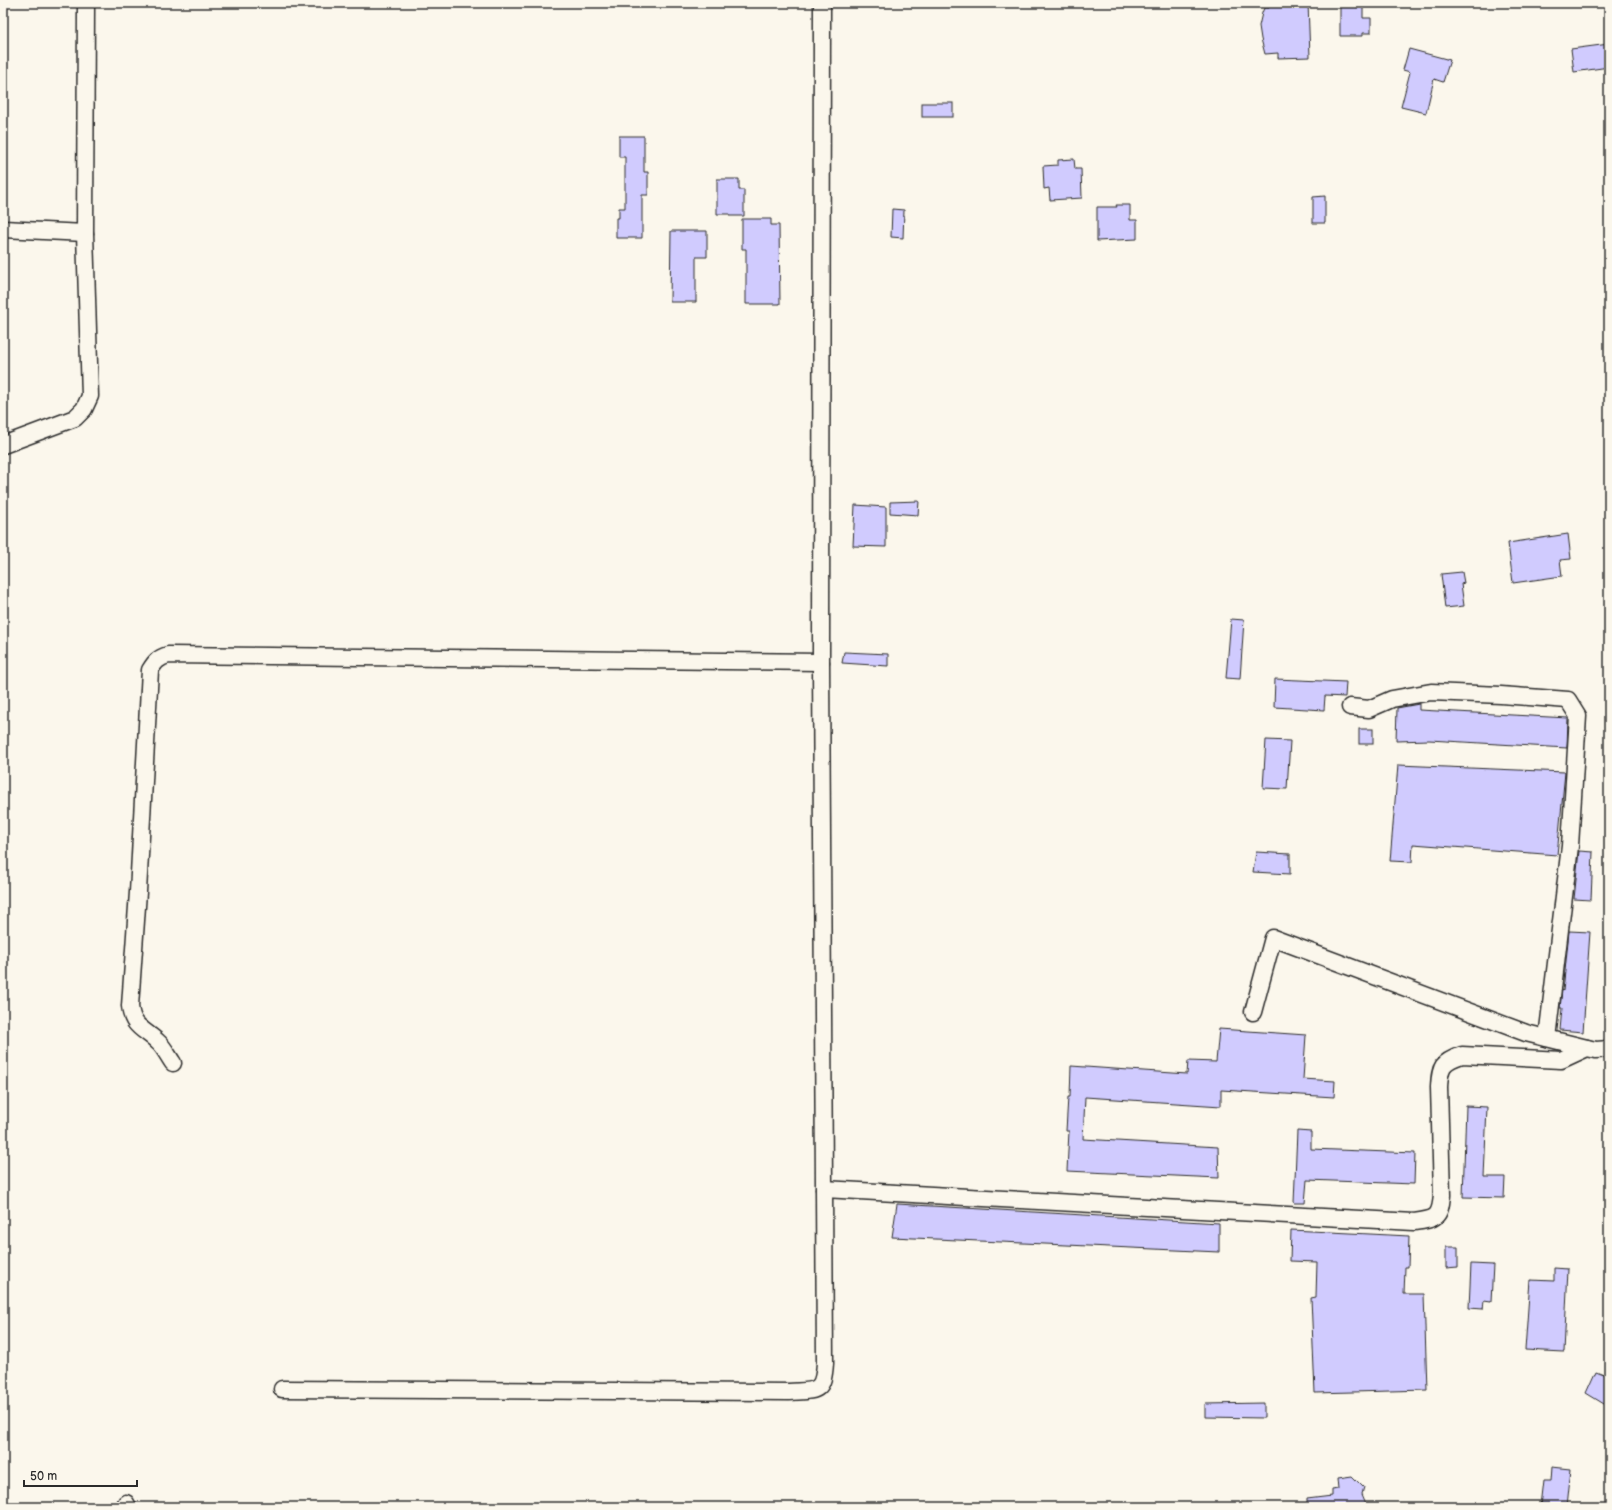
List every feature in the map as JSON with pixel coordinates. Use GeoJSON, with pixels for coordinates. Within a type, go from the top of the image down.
{"type":"FeatureCollection","features":[{"type":"Feature","properties":{"kind":"street"},"geometry":{"type":"LineString","coordinates":[[3,445],[75,418],[84,409],[90,396],[85,233],[86,3]]}},
{"type":"Feature","properties":{"kind":"street"},"geometry":{"type":"LineString","coordinates":[[282,1389],[781,1392],[813,1390],[822,1384],[824,1379],[821,662],[822,3]]}},
{"type":"Feature","properties":{"kind":"street"},"geometry":{"type":"LineString","coordinates":[[3,229],[85,233]]}},
{"type":"Feature","properties":{"kind":"street"},"geometry":{"type":"LineString","coordinates":[[173,1063],[159,1043],[140,1028],[131,1016],[130,1006],[138,892],[150,670],[154,662],[160,657],[168,655],[821,662]]}},
{"type":"Feature","properties":{"kind":"street"},"geometry":{"type":"LineString","coordinates":[[1350,707],[1369,709],[1392,699],[1431,692],[1568,700],[1578,716],[1570,846],[1547,1038]]}},
{"type":"Feature","properties":{"kind":"street"},"geometry":{"type":"LineString","coordinates":[[1252,1012],[1273,938],[1526,1033],[1596,1050],[1609,1048]]}},
{"type":"Feature","properties":{"kind":"street"},"geometry":{"type":"LineString","coordinates":[[824,1189],[1414,1222],[1432,1220],[1441,1211],[1442,1195],[1439,1087],[1440,1071],[1448,1059],[1462,1055],[1561,1060],[1587,1048]]}},
{"type":"Feature","properties":{"kind":"building"},"geometry":{"type":"Polygon","coordinates":[[[1269,3],[1308,3],[1310,57],[1278,58],[1278,53],[1265,54],[1259,26],[1264,8],[1269,8],[1269,3]]]}},
{"type":"Feature","properties":{"kind":"building"},"geometry":{"type":"Polygon","coordinates":[[[1340,3],[1363,3],[1363,18],[1371,18],[1371,33],[1363,33],[1363,36],[1340,36],[1340,3]]]}},
{"type":"Feature","properties":{"kind":"building"},"geometry":{"type":"Polygon","coordinates":[[[1609,44],[1609,67],[1574,72],[1571,49],[1609,44]]]}},
{"type":"Feature","properties":{"kind":"building"},"geometry":{"type":"Polygon","coordinates":[[[1409,49],[1450,60],[1443,82],[1434,79],[1426,113],[1401,107],[1410,72],[1403,70],[1409,49]]]}},
{"type":"Feature","properties":{"kind":"building"},"geometry":{"type":"Polygon","coordinates":[[[922,103],[953,103],[953,117],[922,117],[922,103]]]}},
{"type":"Feature","properties":{"kind":"building"},"geometry":{"type":"Polygon","coordinates":[[[619,136],[644,136],[644,172],[648,172],[648,195],[642,195],[642,238],[616,238],[616,218],[619,218],[619,208],[625,208],[625,157],[619,157],[619,136]]]}},
{"type":"Feature","properties":{"kind":"building"},"geometry":{"type":"Polygon","coordinates":[[[1074,159],[1075,169],[1081,169],[1082,198],[1050,200],[1049,188],[1044,189],[1043,166],[1058,165],[1058,160],[1074,159]]]}},
{"type":"Feature","properties":{"kind":"building"},"geometry":{"type":"Polygon","coordinates":[[[717,179],[739,179],[739,190],[744,190],[744,216],[717,214],[717,179]]]}},
{"type":"Feature","properties":{"kind":"building"},"geometry":{"type":"Polygon","coordinates":[[[1325,196],[1325,223],[1313,223],[1313,197],[1325,196]]]}},
{"type":"Feature","properties":{"kind":"building"},"geometry":{"type":"Polygon","coordinates":[[[1116,205],[1130,205],[1130,220],[1137,220],[1137,239],[1097,241],[1097,207],[1117,207],[1116,205]]]}},
{"type":"Feature","properties":{"kind":"building"},"geometry":{"type":"Polygon","coordinates":[[[892,209],[904,210],[903,238],[891,237],[892,209]]]}},
{"type":"Feature","properties":{"kind":"building"},"geometry":{"type":"Polygon","coordinates":[[[742,219],[771,219],[771,225],[779,225],[780,304],[746,304],[746,249],[742,249],[742,219]]]}},
{"type":"Feature","properties":{"kind":"building"},"geometry":{"type":"Polygon","coordinates":[[[671,231],[707,231],[707,257],[696,257],[696,302],[670,302],[671,231]]]}},
{"type":"Feature","properties":{"kind":"building"},"geometry":{"type":"Polygon","coordinates":[[[919,501],[918,515],[890,513],[890,502],[919,501]]]}},
{"type":"Feature","properties":{"kind":"building"},"geometry":{"type":"Polygon","coordinates":[[[855,505],[886,507],[886,547],[853,546],[855,505]]]}},
{"type":"Feature","properties":{"kind":"building"},"geometry":{"type":"Polygon","coordinates":[[[1568,534],[1571,559],[1560,560],[1562,576],[1513,583],[1508,543],[1568,534]]]}},
{"type":"Feature","properties":{"kind":"building"},"geometry":{"type":"Polygon","coordinates":[[[1462,572],[1464,583],[1461,584],[1464,606],[1445,608],[1441,574],[1462,572]]]}},
{"type":"Feature","properties":{"kind":"building"},"geometry":{"type":"Polygon","coordinates":[[[1231,619],[1244,620],[1240,679],[1226,678],[1231,619]]]}},
{"type":"Feature","properties":{"kind":"building"},"geometry":{"type":"Polygon","coordinates":[[[844,652],[888,654],[888,666],[842,663],[844,652]]]}},
{"type":"Feature","properties":{"kind":"building"},"geometry":{"type":"Polygon","coordinates":[[[1275,679],[1346,682],[1345,697],[1325,696],[1324,710],[1274,707],[1275,679]]]}},
{"type":"Feature","properties":{"kind":"building"},"geometry":{"type":"Polygon","coordinates":[[[1419,704],[1419,710],[1568,718],[1567,748],[1429,740],[1396,741],[1397,708],[1419,704]]]}},
{"type":"Feature","properties":{"kind":"building"},"geometry":{"type":"Polygon","coordinates":[[[1359,729],[1373,729],[1373,744],[1359,744],[1359,729]]]}},
{"type":"Feature","properties":{"kind":"building"},"geometry":{"type":"Polygon","coordinates":[[[1266,740],[1290,741],[1287,789],[1263,788],[1266,740]]]}},
{"type":"Feature","properties":{"kind":"building"},"geometry":{"type":"Polygon","coordinates":[[[1398,765],[1565,772],[1557,855],[1413,844],[1412,862],[1390,861],[1398,765]]]}},
{"type":"Feature","properties":{"kind":"building"},"geometry":{"type":"Polygon","coordinates":[[[1579,851],[1593,852],[1591,900],[1574,899],[1579,851]]]}},
{"type":"Feature","properties":{"kind":"building"},"geometry":{"type":"Polygon","coordinates":[[[1256,852],[1290,854],[1290,874],[1253,872],[1256,852]]]}},
{"type":"Feature","properties":{"kind":"building"},"geometry":{"type":"Polygon","coordinates":[[[1569,931],[1590,932],[1583,1032],[1560,1030],[1562,1008],[1560,1008],[1569,931]]]}},
{"type":"Feature","properties":{"kind":"building"},"geometry":{"type":"Polygon","coordinates":[[[1219,1029],[1306,1035],[1303,1079],[1335,1081],[1334,1097],[1221,1090],[1221,1106],[1085,1097],[1083,1139],[1218,1147],[1219,1178],[1067,1171],[1069,1131],[1066,1131],[1068,1097],[1070,1097],[1071,1066],[1187,1074],[1188,1061],[1216,1062],[1219,1029]]]}},
{"type":"Feature","properties":{"kind":"building"},"geometry":{"type":"Polygon","coordinates":[[[1466,1106],[1487,1107],[1484,1177],[1505,1177],[1504,1198],[1463,1197],[1466,1106]]]}},
{"type":"Feature","properties":{"kind":"building"},"geometry":{"type":"Polygon","coordinates":[[[1297,1131],[1311,1132],[1311,1149],[1415,1153],[1414,1184],[1307,1180],[1305,1203],[1294,1203],[1297,1131]]]}},
{"type":"Feature","properties":{"kind":"building"},"geometry":{"type":"Polygon","coordinates":[[[897,1204],[1219,1223],[1219,1252],[892,1237],[897,1204]]]}},
{"type":"Feature","properties":{"kind":"building"},"geometry":{"type":"Polygon","coordinates":[[[1291,1230],[1409,1236],[1408,1267],[1405,1267],[1404,1294],[1424,1294],[1427,1390],[1315,1393],[1311,1298],[1316,1297],[1317,1262],[1290,1261],[1291,1230]]]}},
{"type":"Feature","properties":{"kind":"building"},"geometry":{"type":"Polygon","coordinates":[[[1446,1247],[1458,1247],[1458,1267],[1446,1268],[1446,1247]]]}},
{"type":"Feature","properties":{"kind":"building"},"geometry":{"type":"Polygon","coordinates":[[[1471,1264],[1493,1265],[1491,1302],[1484,1301],[1483,1309],[1469,1308],[1471,1264]]]}},
{"type":"Feature","properties":{"kind":"building"},"geometry":{"type":"Polygon","coordinates":[[[1554,1268],[1568,1269],[1564,1352],[1525,1350],[1530,1280],[1554,1281],[1554,1268]]]}},
{"type":"Feature","properties":{"kind":"building"},"geometry":{"type":"Polygon","coordinates":[[[1596,1371],[1609,1376],[1609,1407],[1586,1393],[1596,1371]]]}},
{"type":"Feature","properties":{"kind":"building"},"geometry":{"type":"Polygon","coordinates":[[[1264,1403],[1264,1418],[1205,1417],[1205,1404],[1264,1403]]]}},
{"type":"Feature","properties":{"kind":"building"},"geometry":{"type":"Polygon","coordinates":[[[1552,1467],[1571,1469],[1567,1507],[1540,1507],[1543,1481],[1551,1481],[1552,1467]]]}},
{"type":"Feature","properties":{"kind":"building"},"geometry":{"type":"Polygon","coordinates":[[[1352,1476],[1364,1488],[1362,1495],[1367,1507],[1307,1507],[1307,1499],[1332,1496],[1332,1490],[1339,1489],[1338,1478],[1352,1476]]]}}]}
